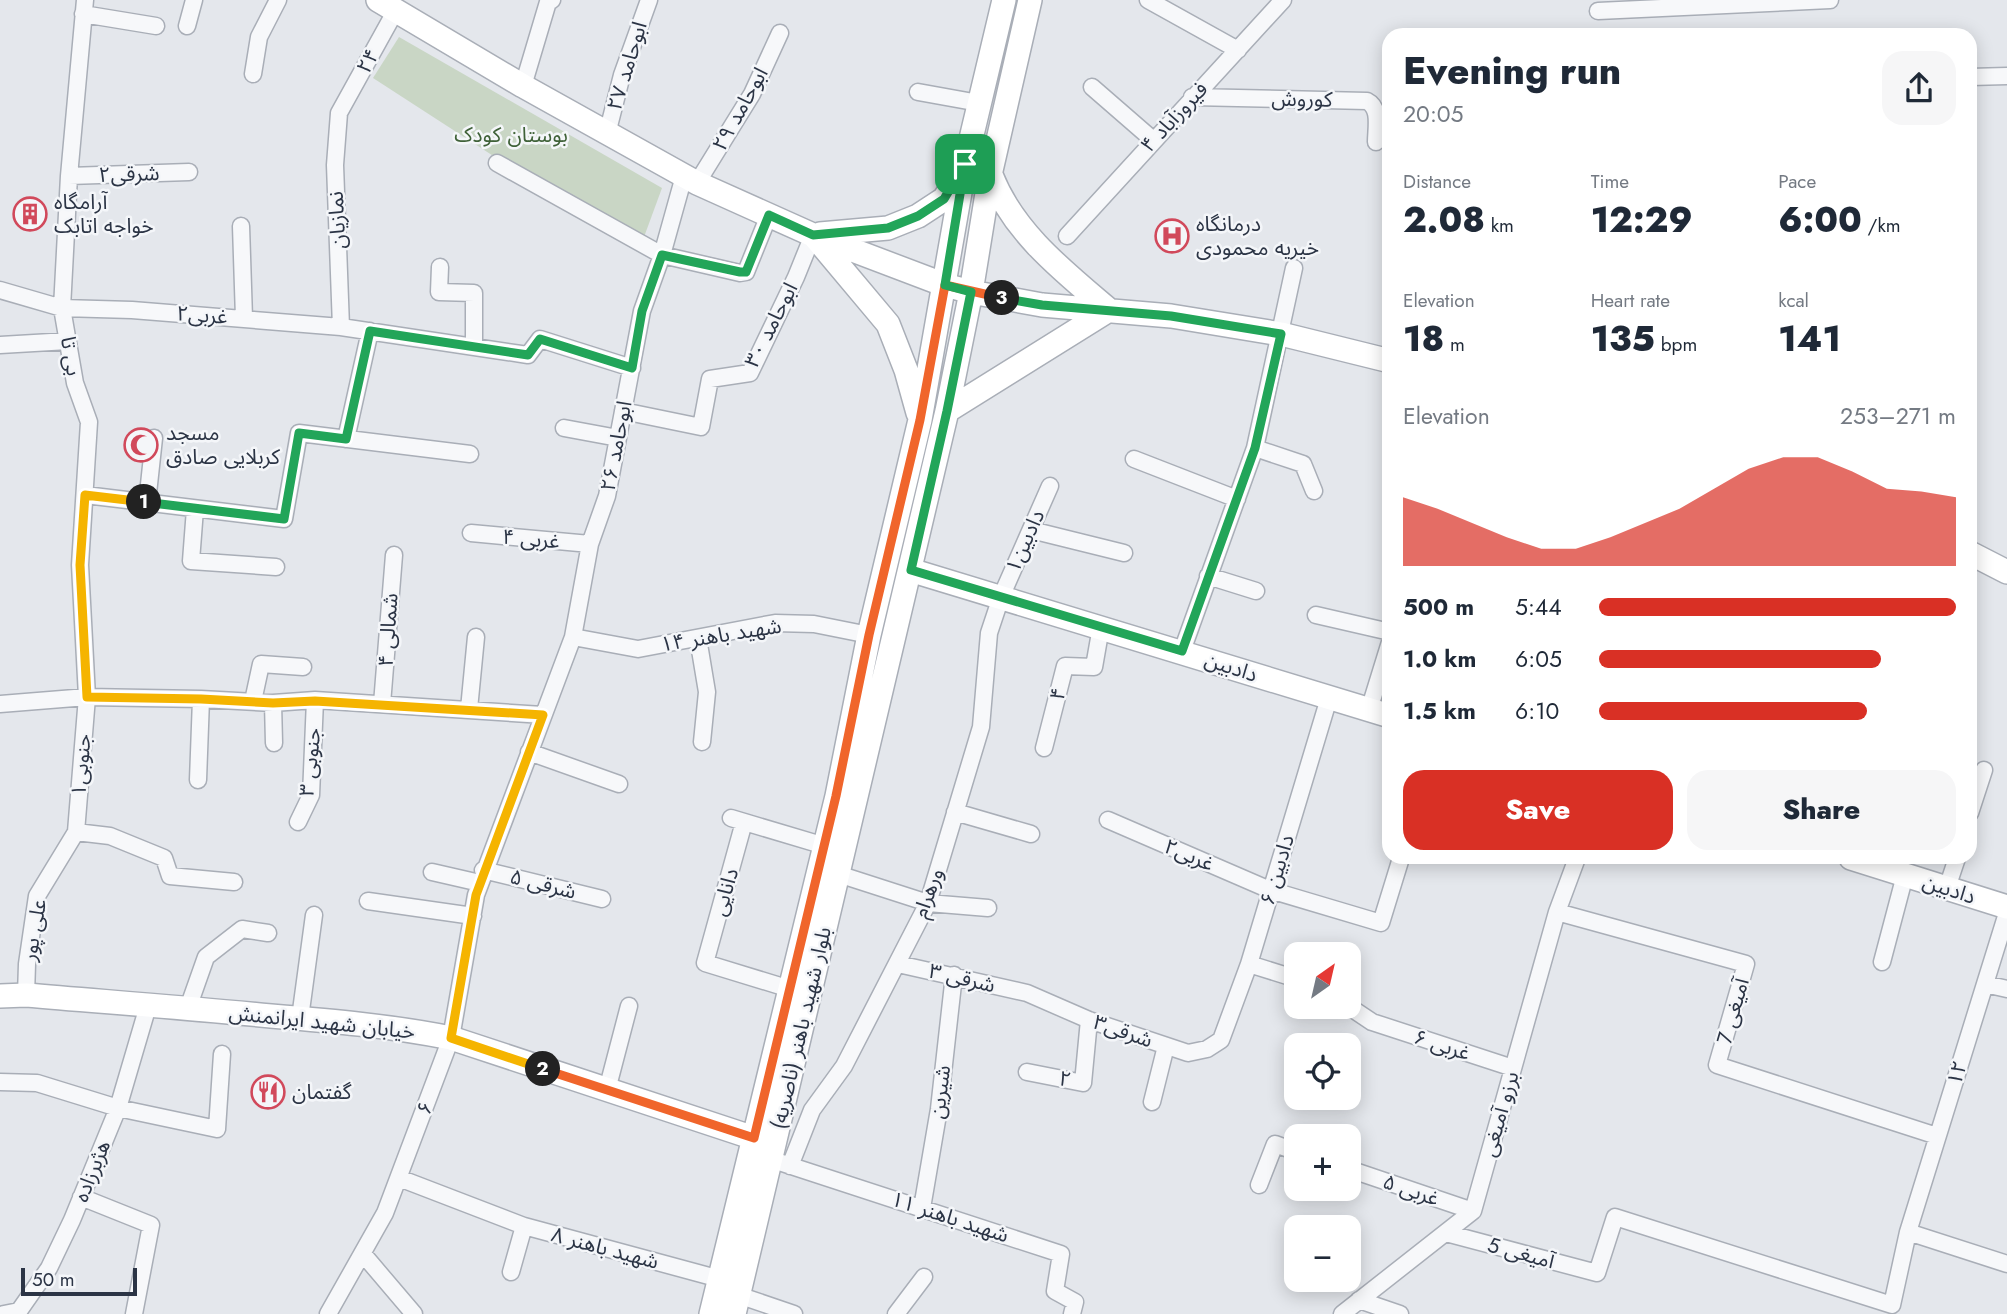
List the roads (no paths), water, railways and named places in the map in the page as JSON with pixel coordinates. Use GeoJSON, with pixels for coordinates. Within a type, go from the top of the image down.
{"type":"FeatureCollection","features":[{"type":"Feature","properties":{"kind":"main road"},"geometry":{"type":"LineString","coordinates":[[813,235],[888,228],[918,216],[944,199],[965,164],[1004,0]]}},
{"type":"Feature","properties":{"kind":"main road","name":"بلوار شهید باهنر (ناصریه)"},"geometry":{"type":"LineString","coordinates":[[736,1304],[780,1163],[838,874],[947,411],[971,292],[990,175],[1030,0]]}},
{"type":"Feature","properties":{"kind":"main road"},"geometry":{"type":"LineString","coordinates":[[387,5],[523,86],[690,179],[813,235],[945,285],[1042,305],[1171,316],[1281,334],[1382,359]]}},
{"type":"Feature","properties":{"kind":"main road","name":"بلوار شهید باهنر (ناصریه)"},"geometry":{"type":"LineString","coordinates":[[711,1314],[825,846],[869,635],[920,420],[965,164]]}},
{"type":"Feature","properties":{"kind":"main road"},"geometry":{"type":"LineString","coordinates":[[990,175],[999,197],[1025,232],[1073,280],[1108,310]]}},
{"type":"Feature","properties":{"kind":"main road"},"geometry":{"type":"LineString","coordinates":[[813,235],[888,324],[906,370],[920,420]]}},
{"type":"Feature","properties":{"kind":"main road"},"geometry":{"type":"LineString","coordinates":[[947,411],[1108,310]]}},
{"type":"Feature","properties":{"kind":"main road"},"geometry":{"type":"LineString","coordinates":[[1977,557],[2007,572]]}},
{"type":"Feature","properties":{"kind":"main road","name":"دادبین"},"geometry":{"type":"LineString","coordinates":[[911,570],[1379,713]]}},
{"type":"Feature","properties":{"kind":"main road","name":"دادبین"},"geometry":{"type":"LineString","coordinates":[[1870,864],[2007,907]]}},
{"type":"Feature","properties":{"kind":"main road","name":"خیابان شهید ایرانمنش"},"geometry":{"type":"LineString","coordinates":[[0,996],[26,995],[359,1023],[451,1038],[754,1138]]}},
{"type":"Feature","properties":{"kind":"street"},"geometry":{"type":"LineString","coordinates":[[187,26],[194,0]]}},
{"type":"Feature","properties":{"kind":"street"},"geometry":{"type":"LineString","coordinates":[[253,74],[259,37],[278,0]]}},
{"type":"Feature","properties":{"kind":"street"},"geometry":{"type":"LineString","coordinates":[[523,86],[548,2],[552,0]]}},
{"type":"Feature","properties":{"kind":"street","name":"ابوحامد ۲۷"},"geometry":{"type":"LineString","coordinates":[[607,134],[622,75],[649,0]]}},
{"type":"Feature","properties":{"kind":"street"},"geometry":{"type":"LineString","coordinates":[[1148,0],[1238,50]]}},
{"type":"Feature","properties":{"kind":"street","name":"فیروزآباد ۴"},"geometry":{"type":"LineString","coordinates":[[1067,236],[1283,0]]}},
{"type":"Feature","properties":{"kind":"street"},"geometry":{"type":"LineString","coordinates":[[1598,11],[1830,0]]}},
{"type":"Feature","properties":{"kind":"street","name":"۲۴"},"geometry":{"type":"LineString","coordinates":[[340,113],[387,5]]}},
{"type":"Feature","properties":{"kind":"street"},"geometry":{"type":"LineString","coordinates":[[84,7],[156,26]]}},
{"type":"Feature","properties":{"kind":"street","name":"بی تا"},"geometry":{"type":"LineString","coordinates":[[84,7],[69,176],[62,308],[75,383],[89,422],[80,565],[87,697]]}},
{"type":"Feature","properties":{"kind":"street","name":"ابوحامد ۲۹"},"geometry":{"type":"LineString","coordinates":[[690,179],[752,93],[780,33]]}},
{"type":"Feature","properties":{"kind":"street"},"geometry":{"type":"LineString","coordinates":[[1977,77],[2007,76]]}},
{"type":"Feature","properties":{"kind":"street"},"geometry":{"type":"LineString","coordinates":[[1091,87],[1153,140]]}},
{"type":"Feature","properties":{"kind":"street"},"geometry":{"type":"LineString","coordinates":[[918,92],[979,103]]}},
{"type":"Feature","properties":{"kind":"street","name":"کوروش"},"geometry":{"type":"LineString","coordinates":[[1192,97],[1367,101],[1373,103],[1376,109],[1376,142]]}},
{"type":"Feature","properties":{"kind":"street","name":"نمازیان"},"geometry":{"type":"LineString","coordinates":[[340,113],[335,165],[341,327]]}},
{"type":"Feature","properties":{"kind":"street"},"geometry":{"type":"LineString","coordinates":[[497,163],[662,255],[740,272],[746,272],[769,215]]}},
{"type":"Feature","properties":{"kind":"street","name":"شرقی۲"},"geometry":{"type":"LineString","coordinates":[[69,176],[189,172]]}},
{"type":"Feature","properties":{"kind":"street","name":"ابوحامد ۲۶"},"geometry":{"type":"LineString","coordinates":[[482,876],[573,637],[590,544],[607,496],[642,311],[690,179]]}},
{"type":"Feature","properties":{"kind":"street"},"geometry":{"type":"LineString","coordinates":[[241,226],[244,318]]}},
{"type":"Feature","properties":{"kind":"street","name":"ابوحامد ۳۰"},"geometry":{"type":"LineString","coordinates":[[623,411],[701,427],[710,379],[750,373],[813,235]]}},
{"type":"Feature","properties":{"kind":"street"},"geometry":{"type":"LineString","coordinates":[[440,267],[439,292],[474,293],[474,347]]}},
{"type":"Feature","properties":{"kind":"street"},"geometry":{"type":"LineString","coordinates":[[1182,651],[1255,448],[1294,268]]}},
{"type":"Feature","properties":{"kind":"street","name":"غربی۲"},"geometry":{"type":"LineString","coordinates":[[0,290],[62,308],[132,310],[341,327],[528,355],[540,339],[632,368]]}},
{"type":"Feature","properties":{"kind":"street"},"geometry":{"type":"LineString","coordinates":[[346,439],[370,331]]}},
{"type":"Feature","properties":{"kind":"street"},"geometry":{"type":"LineString","coordinates":[[0,345],[68,341]]}},
{"type":"Feature","properties":{"kind":"street"},"geometry":{"type":"LineString","coordinates":[[564,428],[618,438]]}},
{"type":"Feature","properties":{"kind":"street"},"geometry":{"type":"LineString","coordinates":[[85,495],[284,519],[299,433],[470,454]]}},
{"type":"Feature","properties":{"kind":"street"},"geometry":{"type":"LineString","coordinates":[[147,503],[154,438]]}},
{"type":"Feature","properties":{"kind":"street"},"geometry":{"type":"LineString","coordinates":[[1255,448],[1303,464],[1314,491]]}},
{"type":"Feature","properties":{"kind":"street"},"geometry":{"type":"LineString","coordinates":[[1134,459],[1237,499]]}},
{"type":"Feature","properties":{"kind":"street","name":"دادبین۱"},"geometry":{"type":"LineString","coordinates":[[1001,597],[1050,486]]}},
{"type":"Feature","properties":{"kind":"street"},"geometry":{"type":"LineString","coordinates":[[195,509],[191,561],[276,567]]}},
{"type":"Feature","properties":{"kind":"street"},"geometry":{"type":"LineString","coordinates":[[1031,530],[1124,552]]}},
{"type":"Feature","properties":{"kind":"street","name":"۴ غربی"},"geometry":{"type":"LineString","coordinates":[[471,533],[590,544]]}},
{"type":"Feature","properties":{"kind":"street","name":"۴ شمالی"},"geometry":{"type":"LineString","coordinates":[[382,704],[394,555]]}},
{"type":"Feature","properties":{"kind":"street"},"geometry":{"type":"LineString","coordinates":[[1208,576],[1256,591]]}},
{"type":"Feature","properties":{"kind":"street","name":"ورهرام"},"geometry":{"type":"LineString","coordinates":[[780,1163],[812,1110],[844,1066],[928,903],[981,727],[989,634],[1001,597]]}},
{"type":"Feature","properties":{"kind":"street"},"geometry":{"type":"LineString","coordinates":[[1316,615],[1382,630]]}},
{"type":"Feature","properties":{"kind":"street","name":"شهید باهنر ۱۴"},"geometry":{"type":"LineString","coordinates":[[573,637],[638,649],[775,623],[814,624],[869,635]]}},
{"type":"Feature","properties":{"kind":"street","name":"۴"},"geometry":{"type":"LineString","coordinates":[[1044,748],[1065,666],[1094,667],[1101,627]]}},
{"type":"Feature","properties":{"kind":"street"},"geometry":{"type":"LineString","coordinates":[[470,709],[476,637]]}},
{"type":"Feature","properties":{"kind":"street"},"geometry":{"type":"LineString","coordinates":[[698,638],[708,692],[702,742]]}},
{"type":"Feature","properties":{"kind":"street"},"geometry":{"type":"LineString","coordinates":[[253,701],[261,664],[303,667]]}},
{"type":"Feature","properties":{"kind":"street"},"geometry":{"type":"LineString","coordinates":[[1379,713],[1382,694]]}},
{"type":"Feature","properties":{"kind":"street"},"geometry":{"type":"LineString","coordinates":[[0,704],[87,697],[273,703],[315,701],[543,715]]}},
{"type":"Feature","properties":{"kind":"street","name":"جنوبی۱"},"geometry":{"type":"LineString","coordinates":[[76,832],[87,697]]}},
{"type":"Feature","properties":{"kind":"street","name":"دادبین ۶"},"geometry":{"type":"LineString","coordinates":[[1220,1040],[1249,964],[1329,698]]}},
{"type":"Feature","properties":{"kind":"street"},"geometry":{"type":"LineString","coordinates":[[198,780],[201,699]]}},
{"type":"Feature","properties":{"kind":"street","name":"۳ جنوبی"},"geometry":{"type":"LineString","coordinates":[[298,822],[311,795],[315,701]]}},
{"type":"Feature","properties":{"kind":"street"},"geometry":{"type":"LineString","coordinates":[[273,703],[274,743]]}},
{"type":"Feature","properties":{"kind":"street"},"geometry":{"type":"LineString","coordinates":[[529,752],[619,784]]}},
{"type":"Feature","properties":{"kind":"street"},"geometry":{"type":"LineString","coordinates":[[1977,792],[1984,770]]}},
{"type":"Feature","properties":{"kind":"street"},"geometry":{"type":"LineString","coordinates":[[955,812],[1031,834]]}},
{"type":"Feature","properties":{"kind":"street","name":"دانایی"},"geometry":{"type":"LineString","coordinates":[[790,989],[705,963],[737,820],[825,846]]}},
{"type":"Feature","properties":{"kind":"street","name":"غربی۲"},"geometry":{"type":"LineString","coordinates":[[1108,821],[1270,890],[1381,923],[1399,864]]}},
{"type":"Feature","properties":{"kind":"street"},"geometry":{"type":"LineString","coordinates":[[76,832],[110,836],[164,858],[170,876],[234,882]]}},
{"type":"Feature","properties":{"kind":"street","name":"علی پور"},"geometry":{"type":"LineString","coordinates":[[26,995],[27,964],[37,896],[76,832]]}},
{"type":"Feature","properties":{"kind":"street","name":"برزو آمیغی"},"geometry":{"type":"LineString","coordinates":[[1473,1211],[1557,912],[1575,864]]}},
{"type":"Feature","properties":{"kind":"street"},"geometry":{"type":"LineString","coordinates":[[1947,888],[1955,864]]}},
{"type":"Feature","properties":{"kind":"street","name":"۵ شرقی"},"geometry":{"type":"LineString","coordinates":[[432,872],[482,876],[602,899]]}},
{"type":"Feature","properties":{"kind":"street"},"geometry":{"type":"LineString","coordinates":[[838,874],[928,903],[988,908]]}},
{"type":"Feature","properties":{"kind":"street"},"geometry":{"type":"LineString","coordinates":[[1882,962],[1905,875]]}},
{"type":"Feature","properties":{"kind":"street","name":"۶"},"geometry":{"type":"LineString","coordinates":[[328,1314],[385,1213],[451,1038],[472,916],[482,876]]}},
{"type":"Feature","properties":{"kind":"street"},"geometry":{"type":"LineString","coordinates":[[368,901],[472,916]]}},
{"type":"Feature","properties":{"kind":"street","name":"آمیغی 7"},"geometry":{"type":"LineString","coordinates":[[1557,912],[1746,964],[1717,1065],[1937,1136]]}},
{"type":"Feature","properties":{"kind":"street","name":"۱۲"},"geometry":{"type":"LineString","coordinates":[[1597,1273],[1615,1216],[1892,1305],[1908,1232],[2007,913]]}},
{"type":"Feature","properties":{"kind":"street"},"geometry":{"type":"LineString","coordinates":[[300,1018],[314,915]]}},
{"type":"Feature","properties":{"kind":"street"},"geometry":{"type":"LineString","coordinates":[[188,1008],[206,957],[242,929],[268,933]]}},
{"type":"Feature","properties":{"kind":"street","name":"۳ شرقی"},"geometry":{"type":"LineString","coordinates":[[898,964],[1027,993]]}},
{"type":"Feature","properties":{"kind":"street"},"geometry":{"type":"LineString","coordinates":[[1249,964],[1284,975]]}},
{"type":"Feature","properties":{"kind":"street","name":"شیرین"},"geometry":{"type":"LineString","coordinates":[[922,1208],[939,1109],[954,975]]}},
{"type":"Feature","properties":{"kind":"street"},"geometry":{"type":"LineString","coordinates":[[1985,984],[2007,989]]}},
{"type":"Feature","properties":{"kind":"street","name":"شرقی۳"},"geometry":{"type":"LineString","coordinates":[[1027,993],[1089,1020],[1188,1053],[1207,1049],[1220,1040]]}},
{"type":"Feature","properties":{"kind":"street","name":"هژبرزاده"},"geometry":{"type":"LineString","coordinates":[[4,1314],[19,1311],[49,1268],[118,1108],[148,1006]]}},
{"type":"Feature","properties":{"kind":"street"},"geometry":{"type":"LineString","coordinates":[[607,1090],[629,1006]]}},
{"type":"Feature","properties":{"kind":"street","name":"۶ غربی"},"geometry":{"type":"LineString","coordinates":[[1362,1016],[1371,1022],[1513,1068]]}},
{"type":"Feature","properties":{"kind":"street","name":"۲"},"geometry":{"type":"LineString","coordinates":[[1027,1072],[1083,1083],[1089,1020]]}},
{"type":"Feature","properties":{"kind":"street"},"geometry":{"type":"LineString","coordinates":[[1152,1102],[1166,1046]]}},
{"type":"Feature","properties":{"kind":"street"},"geometry":{"type":"LineString","coordinates":[[0,1082],[37,1083],[118,1108],[217,1129],[222,1054]]}},
{"type":"Feature","properties":{"kind":"street"},"geometry":{"type":"LineString","coordinates":[[1259,1185],[1275,1144],[1284,1147]]}},
{"type":"Feature","properties":{"kind":"street","name":"شهید باهنر ۱۱"},"geometry":{"type":"LineString","coordinates":[[780,1163],[1060,1254],[1055,1291],[1075,1302],[1072,1314]]}},
{"type":"Feature","properties":{"kind":"street","name":"۵ غربی"},"geometry":{"type":"LineString","coordinates":[[1361,1173],[1473,1211]]}},
{"type":"Feature","properties":{"kind":"street","name":"شهید باهنر ۸"},"geometry":{"type":"LineString","coordinates":[[399,1178],[524,1226],[720,1279]]}},
{"type":"Feature","properties":{"kind":"street"},"geometry":{"type":"LineString","coordinates":[[81,1197],[151,1225],[134,1314]]}},
{"type":"Feature","properties":{"kind":"street"},"geometry":{"type":"LineString","coordinates":[[1342,1314],[1473,1211]]}},
{"type":"Feature","properties":{"kind":"street"},"geometry":{"type":"LineString","coordinates":[[511,1272],[524,1226]]}},
{"type":"Feature","properties":{"kind":"street"},"geometry":{"type":"LineString","coordinates":[[1908,1232],[2007,1264]]}},
{"type":"Feature","properties":{"kind":"street","name":"آمیغی 5"},"geometry":{"type":"LineString","coordinates":[[1446,1233],[1597,1273]]}},
{"type":"Feature","properties":{"kind":"street"},"geometry":{"type":"LineString","coordinates":[[363,1254],[414,1314]]}},
{"type":"Feature","properties":{"kind":"street"},"geometry":{"type":"LineString","coordinates":[[896,1314],[923,1277]]}},
{"type":"Feature","properties":{"kind":"street"},"geometry":{"type":"LineString","coordinates":[[1359,1300],[1400,1314]]}},
{"type":"Feature","properties":{"kind":"street"},"geometry":{"type":"LineString","coordinates":[[736,1304],[794,1314]]}},
{"type":"Feature","properties":{"kind":"place","name":"آرامگاه خواجه اتابک"},"geometry":{"type":"Point","coordinates":[30,214]}},
{"type":"Feature","properties":{"kind":"place","name":"درمانگاه خیریه محمودی"},"geometry":{"type":"Point","coordinates":[1172,236]}},
{"type":"Feature","properties":{"kind":"place","name":"مسجد کربلایی صادق"},"geometry":{"type":"Point","coordinates":[141,445]}},
{"type":"Feature","properties":{"kind":"place","name":"گفتمان"},"geometry":{"type":"Point","coordinates":[268,1092]}},
{"type":"Feature","properties":{"kind":"park label","name":"بوستان کودک"},"geometry":{"type":"Point","coordinates":[511,135]}}]}
